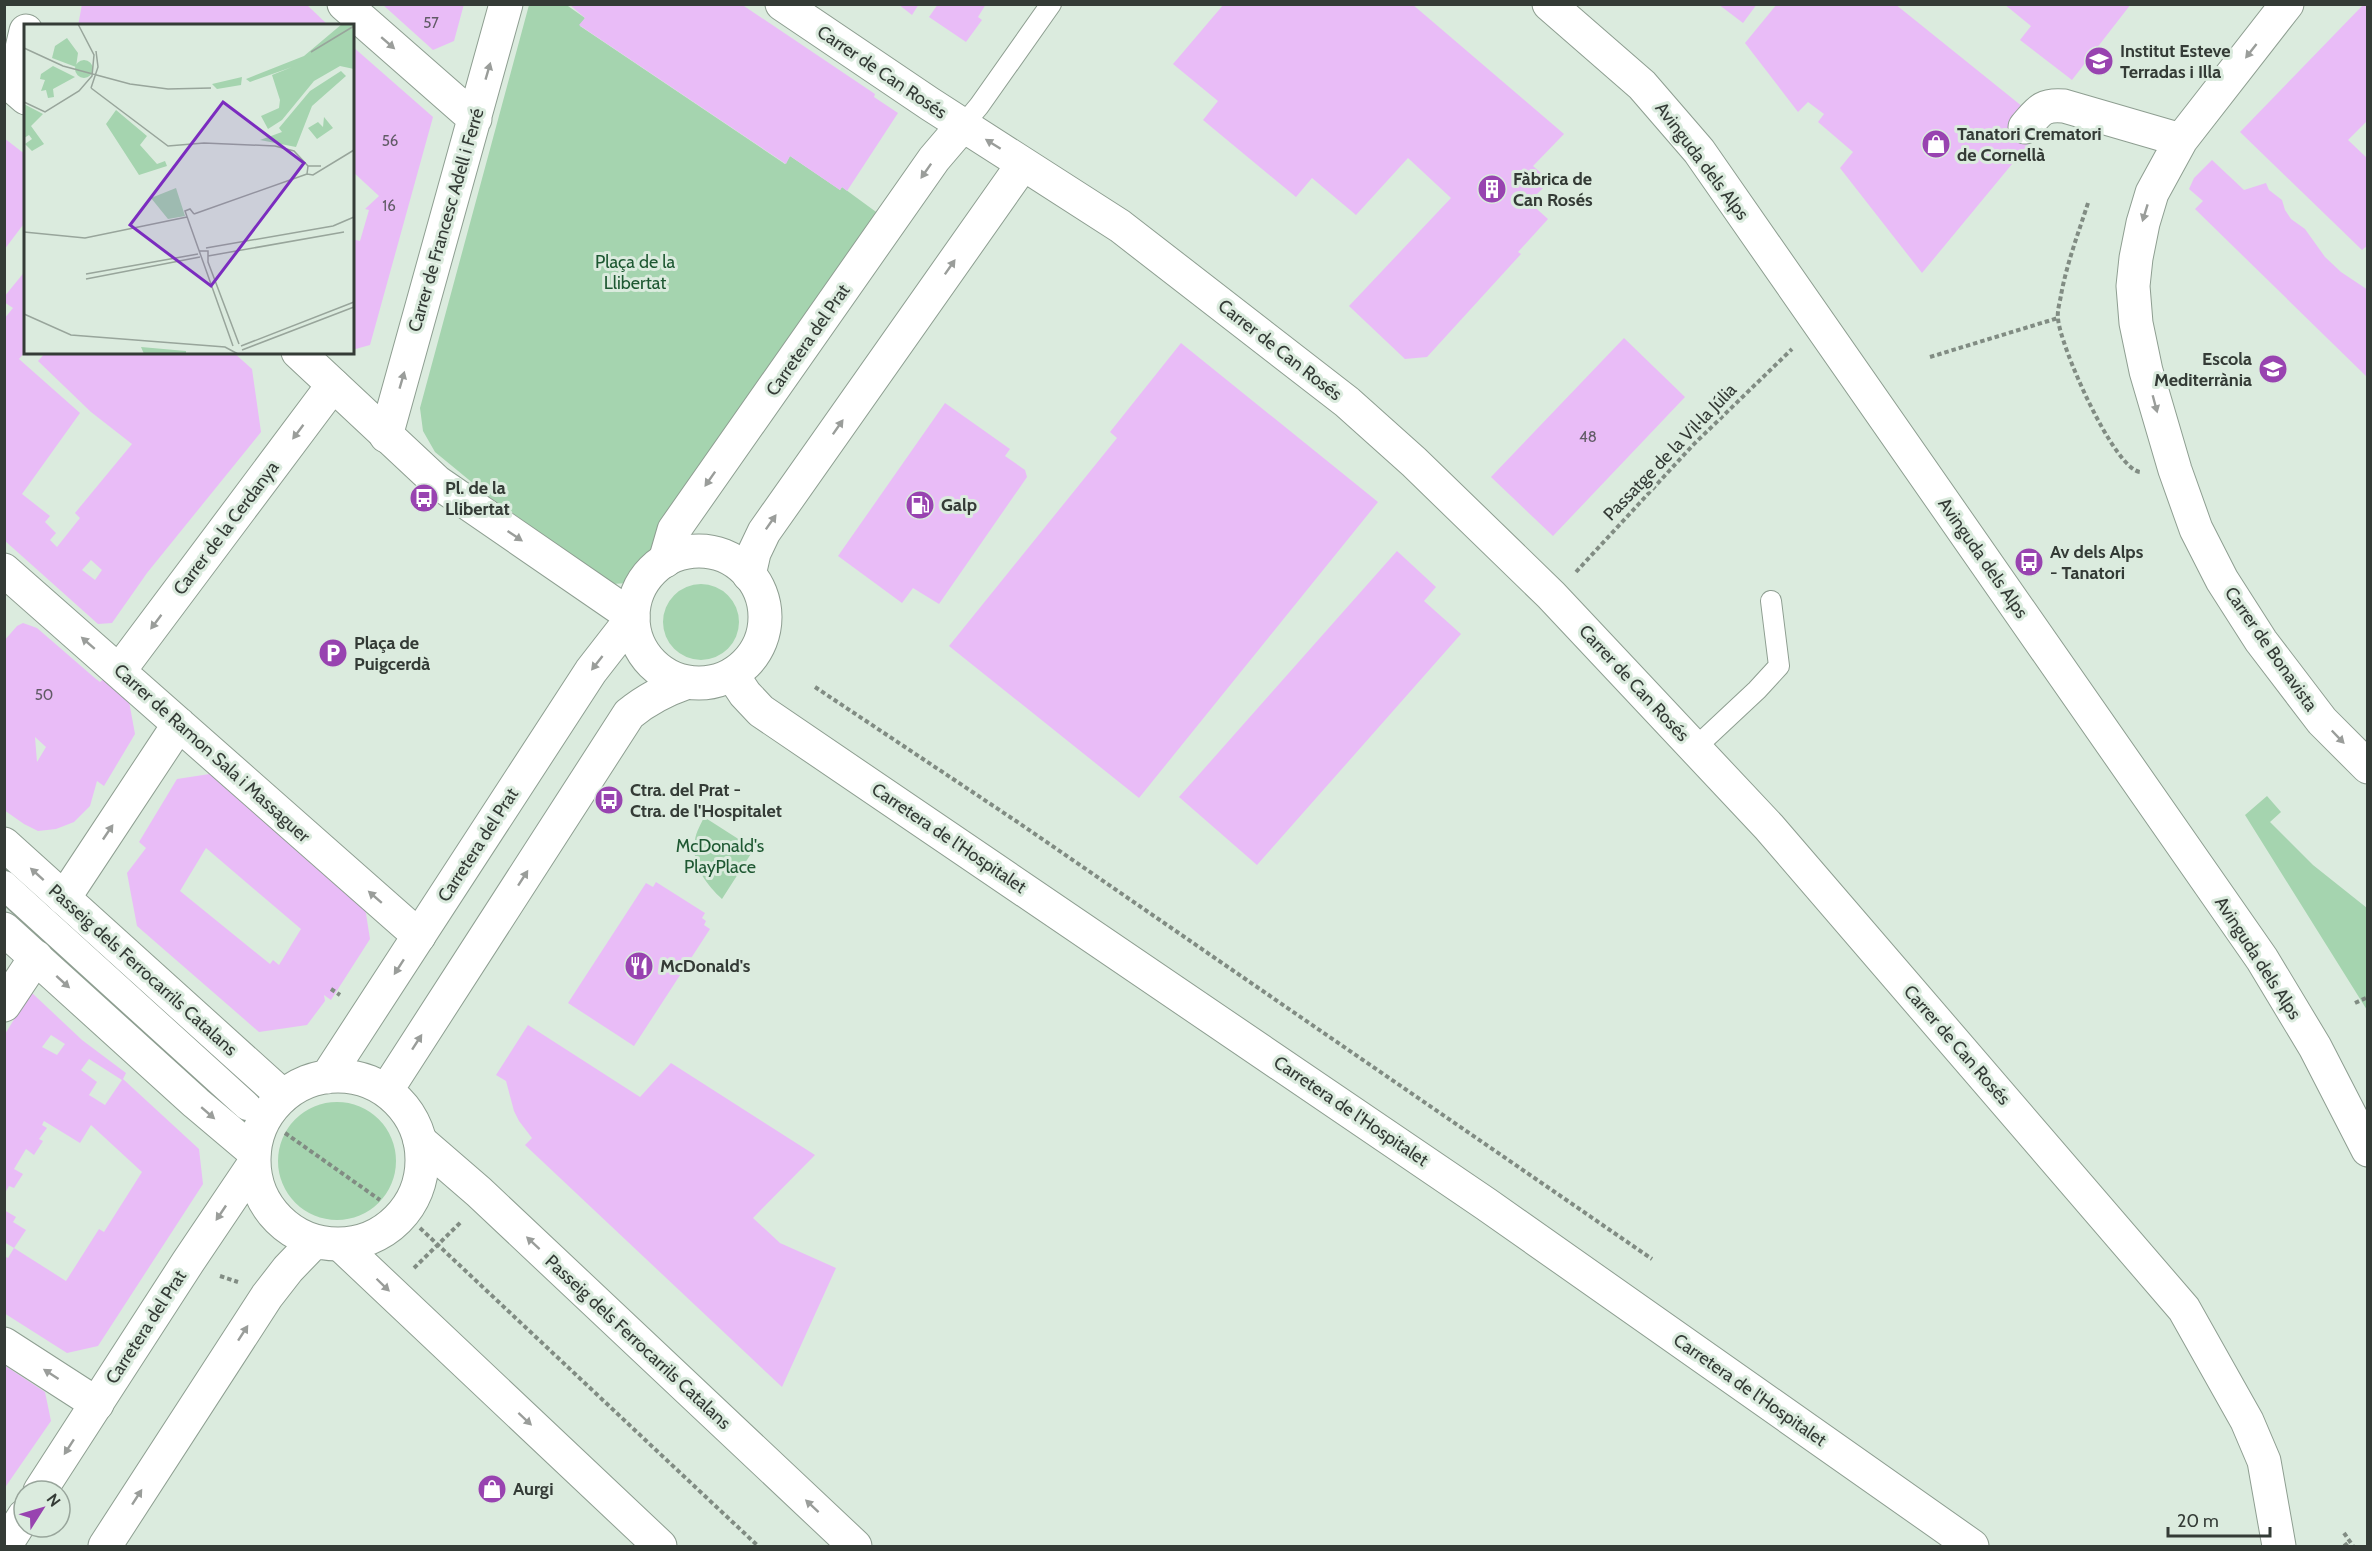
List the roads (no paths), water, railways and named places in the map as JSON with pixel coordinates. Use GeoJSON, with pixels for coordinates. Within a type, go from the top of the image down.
{"type":"FeatureCollection","features":[{"type":"Feature","properties":{"kind":"street"},"geometry":{"type":"LineString","coordinates":[[27,24],[31,4]]}},
{"type":"Feature","properties":{"kind":"street"},"geometry":{"type":"LineString","coordinates":[[344,4],[475,119]]}},
{"type":"Feature","properties":{"kind":"street","name":"Carrer de Francesc Adell i Ferré"},"geometry":{"type":"LineString","coordinates":[[386,436],[506,4]]}},
{"type":"Feature","properties":{"kind":"street","name":"Carrer de Can Rosés"},"geometry":{"type":"LineString","coordinates":[[782,4],[1120,226],[1347,402],[1414,462],[1543,587],[1769,827],[2184,1309],[2242,1413],[2264,1461],[2279,1546]]}},
{"type":"Feature","properties":{"kind":"street","name":"Avinguda dels Alps"},"geometry":{"type":"LineString","coordinates":[[1549,4],[1642,85],[1699,151],[2262,959],[2315,1047],[2367,1150]]}},
{"type":"Feature","properties":{"kind":"street","name":"Carrer de Bonavista"},"geometry":{"type":"LineString","coordinates":[[2287,4],[2181,140],[2152,193],[2143,223],[2133,286],[2136,323],[2159,421],[2196,529],[2222,580],[2261,641],[2322,721],[2367,767]]}},
{"type":"Feature","properties":{"kind":"street"},"geometry":{"type":"LineString","coordinates":[[14,88],[24,40]]}},
{"type":"Feature","properties":{"kind":"street"},"geometry":{"type":"LineString","coordinates":[[2025,127],[2042,108],[2051,105],[2064,106],[2181,140]]}},
{"type":"Feature","properties":{"kind":"street","name":"Carretera del Prat"},"geometry":{"type":"LineString","coordinates":[[665,561],[674,530],[934,159],[963,125]]}},
{"type":"Feature","properties":{"kind":"street"},"geometry":{"type":"LineString","coordinates":[[749,575],[754,553],[764,532],[1023,164]]}},
{"type":"Feature","properties":{"kind":"street"},"geometry":{"type":"LineString","coordinates":[[300,354],[437,482],[633,617]]}},
{"type":"Feature","properties":{"kind":"street","name":"Carrer de la Cerdanya"},"geometry":{"type":"LineString","coordinates":[[119,671],[333,385]]}},
{"type":"Feature","properties":{"kind":"street"},"geometry":{"type":"LineString","coordinates":[[700,550],[717,552],[749,575],[760,592],[765,613],[763,634],[753,656],[733,676],[703,684],[688,682],[670,676],[646,657],[637,642],[633,617],[641,587],[665,561],[683,552],[700,550]]}},
{"type":"Feature","properties":{"kind":"street","name":"Carrer de Ramon Sala i Massaguer"},"geometry":{"type":"LineString","coordinates":[[10,586],[119,671],[419,936]]}},
{"type":"Feature","properties":{"kind":"street","name":"Carretera del Prat"},"geometry":{"type":"LineString","coordinates":[[327,1077],[591,671],[633,617]]}},
{"type":"Feature","properties":{"kind":"street","name":"Carretera de l'Hospitalet"},"geometry":{"type":"LineString","coordinates":[[733,676],[744,694],[762,711],[1456,1184],[1972,1546]]}},
{"type":"Feature","properties":{"kind":"street"},"geometry":{"type":"LineString","coordinates":[[386,1091],[629,714],[654,696],[688,682]]}},
{"type":"Feature","properties":{"kind":"street"},"geometry":{"type":"LineString","coordinates":[[64,898],[179,724]]}},
{"type":"Feature","properties":{"kind":"street","name":"Passeig dels Ferrocarrils Catalans"},"geometry":{"type":"LineString","coordinates":[[4,844],[283,1096]]}},
{"type":"Feature","properties":{"kind":"street","name":"Passeig dels Ferrocarrils Catalans"},"geometry":{"type":"LineString","coordinates":[[4,885],[247,1106]]}},
{"type":"Feature","properties":{"kind":"street"},"geometry":{"type":"LineString","coordinates":[[4,929],[254,1158]]}},
{"type":"Feature","properties":{"kind":"street"},"geometry":{"type":"LineString","coordinates":[[4,1005],[36,957]]}},
{"type":"Feature","properties":{"kind":"street"},"geometry":{"type":"LineString","coordinates":[[348,1077],[367,1081],[386,1091],[401,1104],[412,1122],[420,1141],[423,1160],[420,1180],[413,1199],[402,1216],[384,1231],[363,1241],[328,1243],[291,1231],[272,1213],[259,1190],[254,1158],[258,1135],[264,1119],[283,1096],[311,1080],[348,1077]]}},
{"type":"Feature","properties":{"kind":"street","name":"Passeig dels Ferrocarrils Catalans"},"geometry":{"type":"LineString","coordinates":[[420,1141],[484,1197],[855,1546]]}},
{"type":"Feature","properties":{"kind":"street","name":"Carretera del Prat"},"geometry":{"type":"LineString","coordinates":[[48,1479],[254,1158]]}},
{"type":"Feature","properties":{"kind":"street"},"geometry":{"type":"LineString","coordinates":[[105,1546],[267,1296],[288,1269],[328,1243]]}},
{"type":"Feature","properties":{"kind":"street"},"geometry":{"type":"LineString","coordinates":[[328,1243],[660,1546]]}},
{"type":"Feature","properties":{"kind":"street"},"geometry":{"type":"LineString","coordinates":[[4,1344],[97,1404]]}},
{"type":"Feature","properties":{"kind":"lane"},"geometry":{"type":"LineString","coordinates":[[963,125],[979,106],[1050,4]]}},
{"type":"Feature","properties":{"kind":"lane"},"geometry":{"type":"LineString","coordinates":[[1695,748],[1757,690],[1779,666],[1771,601]]}},
{"type":"Feature","properties":{"kind":"place","name":"Institut Esteve Terradas i Illa"},"geometry":{"type":"Point","coordinates":[2099,61]}},
{"type":"Feature","properties":{"kind":"place","name":"Tanatori Crematori de Cornellà"},"geometry":{"type":"Point","coordinates":[1936,144]}},
{"type":"Feature","properties":{"kind":"place","name":"Fàbrica de Can Rosés"},"geometry":{"type":"Point","coordinates":[1492,189]}},
{"type":"Feature","properties":{"kind":"place","name":"Escola Mediterrània"},"geometry":{"type":"Point","coordinates":[2273,369]}},
{"type":"Feature","properties":{"kind":"place","name":"Pl. de la Llibertat"},"geometry":{"type":"Point","coordinates":[424,498]}},
{"type":"Feature","properties":{"kind":"place","name":"Galp"},"geometry":{"type":"Point","coordinates":[920,505]}},
{"type":"Feature","properties":{"kind":"place","name":"Av dels Alps - Tanatori"},"geometry":{"type":"Point","coordinates":[2029,562]}},
{"type":"Feature","properties":{"kind":"place","name":"Plaça de Puigcerdà"},"geometry":{"type":"Point","coordinates":[333,653]}},
{"type":"Feature","properties":{"kind":"place","name":"Ctra. del Prat - Ctra. de l'Hospitalet"},"geometry":{"type":"Point","coordinates":[609,800]}},
{"type":"Feature","properties":{"kind":"place","name":"McDonald's"},"geometry":{"type":"Point","coordinates":[639,966]}},
{"type":"Feature","properties":{"kind":"place","name":"Aurgi"},"geometry":{"type":"Point","coordinates":[492,1489]}},
{"type":"Feature","properties":{"kind":"park label","name":"Plaça de la Llibertat"},"geometry":{"type":"Point","coordinates":[635,272]}},
{"type":"Feature","properties":{"kind":"park label","name":"McDonald's PlayPlace"},"geometry":{"type":"Point","coordinates":[720,856]}}]}
